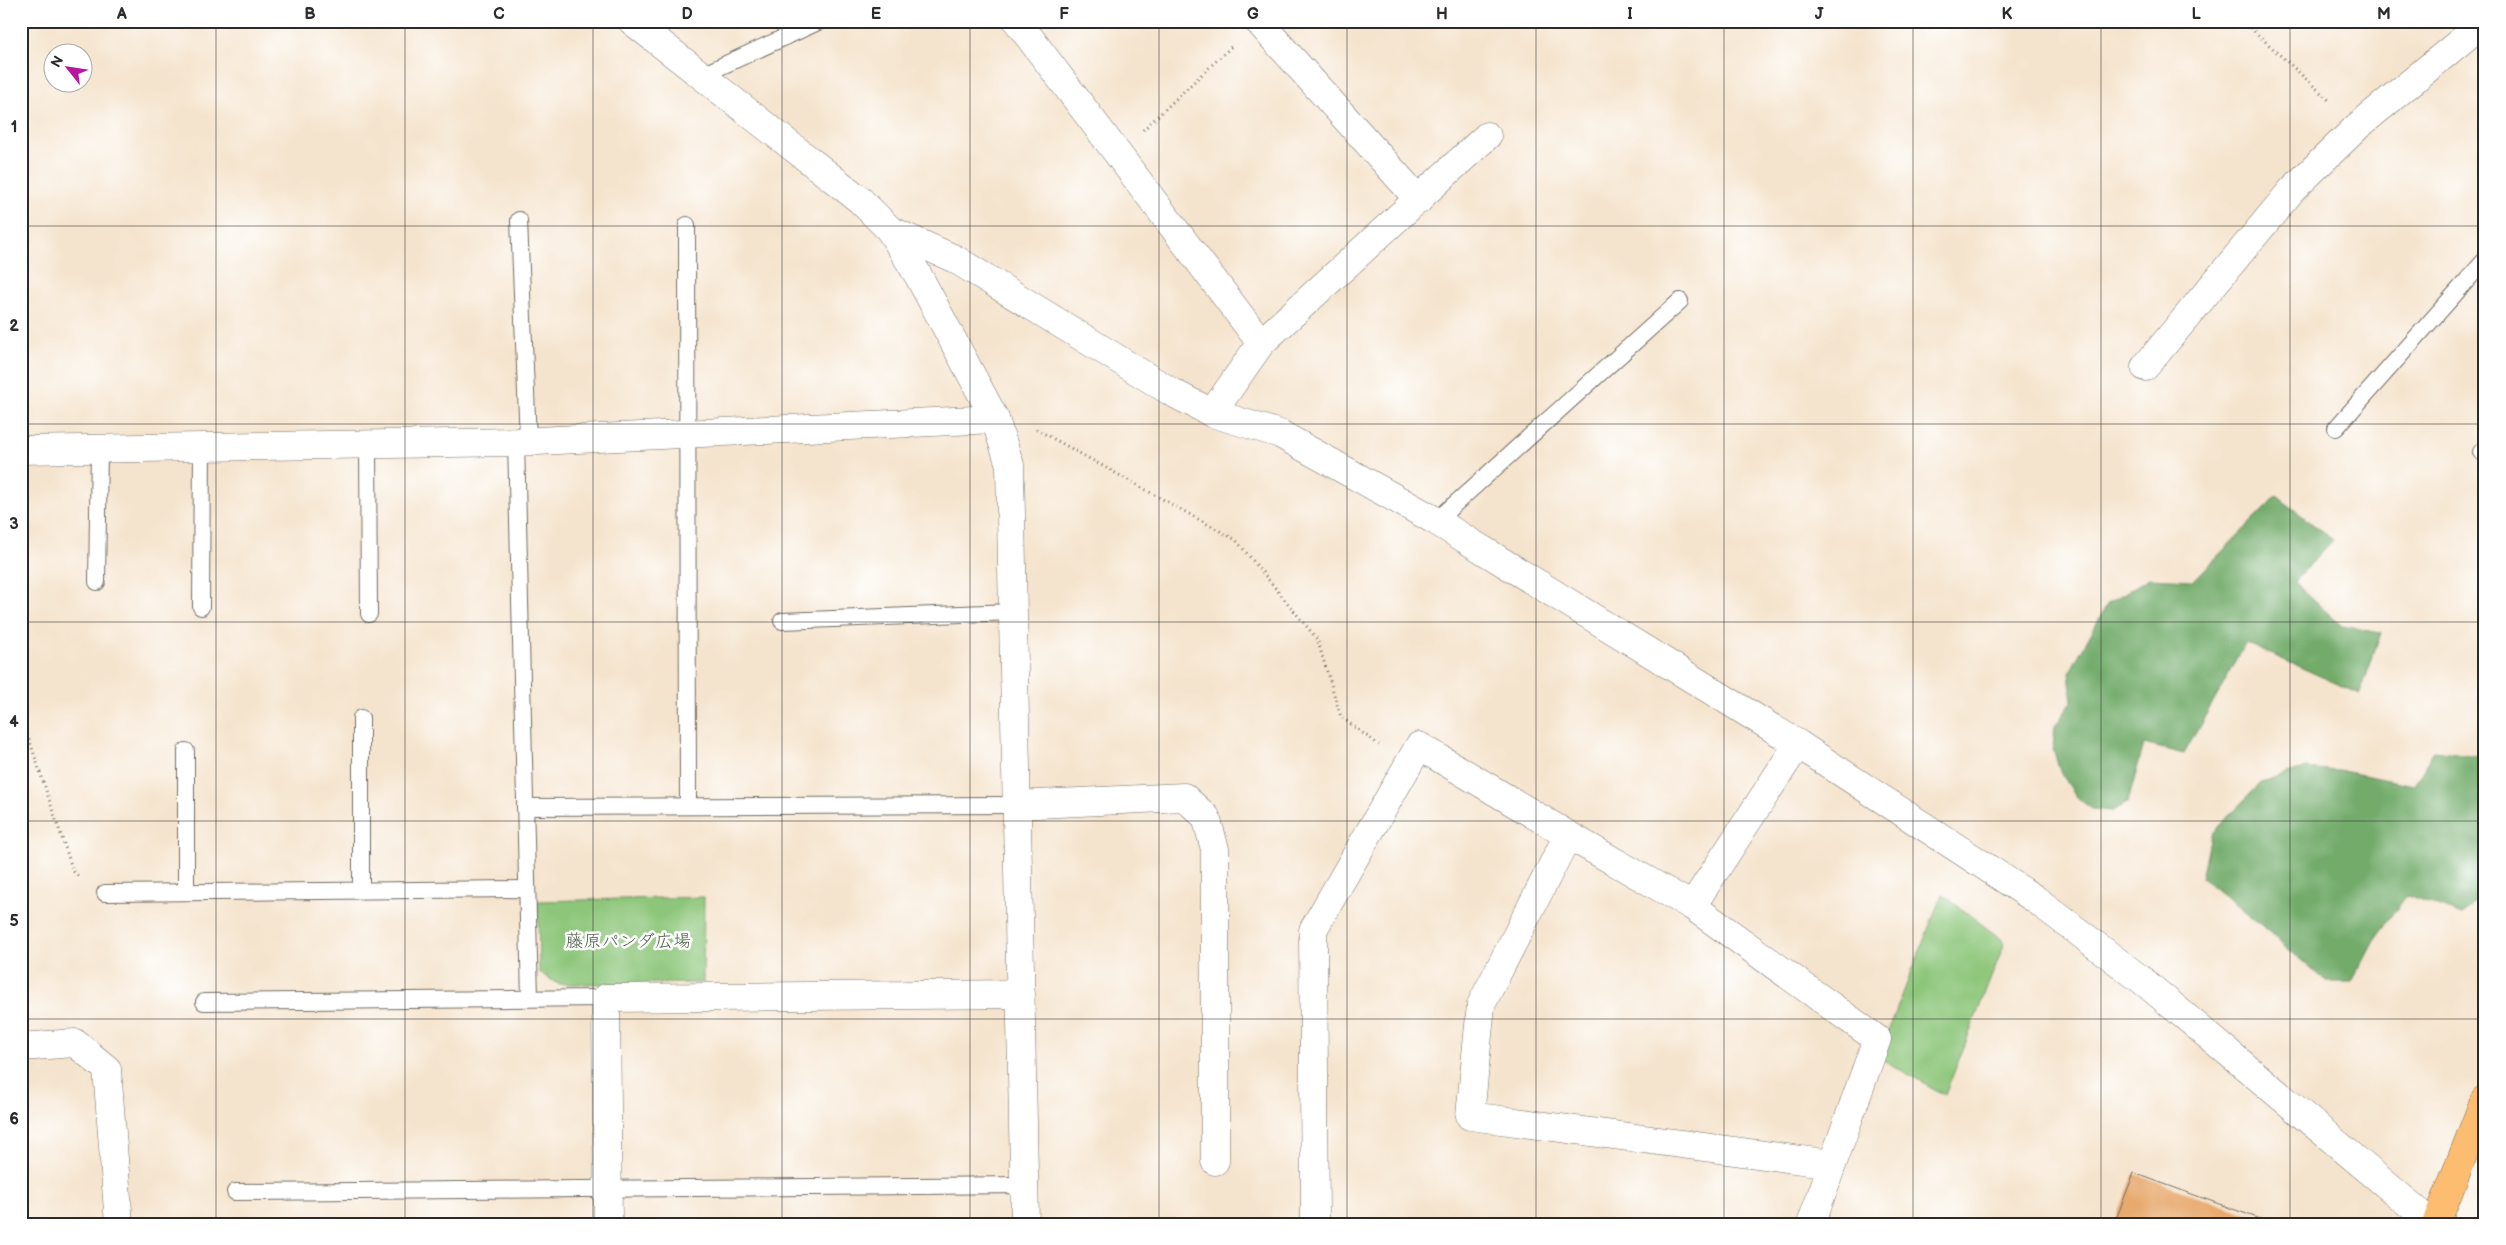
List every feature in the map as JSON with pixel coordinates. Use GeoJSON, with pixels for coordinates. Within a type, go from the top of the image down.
{"type":"FeatureCollection","features":[{"type":"Feature","properties":{"kind":"main road"},"geometry":{"type":"LineString","coordinates":[[2434,1224],[2485,1099]]}},
{"type":"Feature","properties":{"kind":"street"},"geometry":{"type":"LineString","coordinates":[[632,21],[860,200],[890,230],[918,275],[990,410],[1010,465],[1025,1224]]}},
{"type":"Feature","properties":{"kind":"street"},"geometry":{"type":"LineString","coordinates":[[1017,21],[1261,343]]}},
{"type":"Feature","properties":{"kind":"street"},"geometry":{"type":"LineString","coordinates":[[1258,21],[1419,200]]}},
{"type":"Feature","properties":{"kind":"street"},"geometry":{"type":"LineString","coordinates":[[2145,367],[2292,190],[2358,126],[2478,25]]}},
{"type":"Feature","properties":{"kind":"street"},"geometry":{"type":"LineString","coordinates":[[1212,413],[1261,343],[1487,136]]}},
{"type":"Feature","properties":{"kind":"street"},"geometry":{"type":"LineString","coordinates":[[890,230],[955,259],[1173,393],[1212,413],[1280,434],[1436,521],[1798,744],[2034,899],[2135,975],[2434,1224]]}},
{"type":"Feature","properties":{"kind":"street"},"geometry":{"type":"LineString","coordinates":[[21,450],[522,441],[687,433],[990,410]]}},
{"type":"Feature","properties":{"kind":"street"},"geometry":{"type":"LineString","coordinates":[[1692,906],[1798,744]]}},
{"type":"Feature","properties":{"kind":"street"},"geometry":{"type":"LineString","coordinates":[[1315,1224],[1313,930],[1419,746],[1692,906],[1876,1039],[1811,1224]]}},
{"type":"Feature","properties":{"kind":"street"},"geometry":{"type":"LineString","coordinates":[[1016,805],[1184,797],[1206,817],[1215,848],[1215,1161]]}},
{"type":"Feature","properties":{"kind":"street"},"geometry":{"type":"LineString","coordinates":[[1568,835],[1481,1004],[1470,1116],[1832,1164]]}},
{"type":"Feature","properties":{"kind":"street"},"geometry":{"type":"LineString","coordinates":[[608,1224],[606,998],[1021,994]]}},
{"type":"Feature","properties":{"kind":"street"},"geometry":{"type":"LineString","coordinates":[[21,1047],[75,1043],[107,1069],[119,1224]]}},
{"type":"Feature","properties":{"kind":"lane"},"geometry":{"type":"LineString","coordinates":[[702,76],[820,21]]}},
{"type":"Feature","properties":{"kind":"lane"},"geometry":{"type":"LineString","coordinates":[[520,220],[525,807],[530,998]]}},
{"type":"Feature","properties":{"kind":"lane"},"geometry":{"type":"LineString","coordinates":[[687,225],[688,806]]}},
{"type":"Feature","properties":{"kind":"lane"},"geometry":{"type":"LineString","coordinates":[[2336,428],[2485,260]]}},
{"type":"Feature","properties":{"kind":"lane"},"geometry":{"type":"LineString","coordinates":[[1436,521],[1680,301]]}},
{"type":"Feature","properties":{"kind":"lane"},"geometry":{"type":"LineString","coordinates":[[368,444],[369,614]]}},
{"type":"Feature","properties":{"kind":"lane"},"geometry":{"type":"LineString","coordinates":[[201,607],[202,447]]}},
{"type":"Feature","properties":{"kind":"lane"},"geometry":{"type":"LineString","coordinates":[[97,582],[99,448]]}},
{"type":"Feature","properties":{"kind":"lane"},"geometry":{"type":"LineString","coordinates":[[782,621],[1012,612]]}},
{"type":"Feature","properties":{"kind":"lane"},"geometry":{"type":"LineString","coordinates":[[361,718],[361,890]]}},
{"type":"Feature","properties":{"kind":"lane"},"geometry":{"type":"LineString","coordinates":[[186,751],[186,892]]}},
{"type":"Feature","properties":{"kind":"lane"},"geometry":{"type":"LineString","coordinates":[[525,807],[1016,805]]}},
{"type":"Feature","properties":{"kind":"lane"},"geometry":{"type":"LineString","coordinates":[[105,893],[527,889]]}},
{"type":"Feature","properties":{"kind":"lane"},"geometry":{"type":"LineString","coordinates":[[204,1002],[606,998]]}},
{"type":"Feature","properties":{"kind":"lane"},"geometry":{"type":"LineString","coordinates":[[235,1192],[1024,1185]]}},
{"type":"Feature","properties":{"kind":"path"},"geometry":{"type":"LineString","coordinates":[[2243,21],[2358,126]]}},
{"type":"Feature","properties":{"kind":"path"},"geometry":{"type":"LineString","coordinates":[[1118,153],[1237,41]]}},
{"type":"Feature","properties":{"kind":"path"},"geometry":{"type":"LineString","coordinates":[[990,410],[1236,540],[1317,639],[1341,717],[1407,766]]}},
{"type":"Feature","properties":{"kind":"path"},"geometry":{"type":"LineString","coordinates":[[21,715],[73,871],[85,884],[105,893]]}},
{"type":"Feature","properties":{"kind":"green space"},"geometry":{"type":"Polygon","coordinates":[[[2277,496],[2333,540],[2294,582],[2342,626],[2381,633],[2360,694],[2246,643],[2184,754],[2144,744],[2128,802],[2113,811],[2091,809],[2076,796],[2061,773],[2053,749],[2055,726],[2072,702],[2069,673],[2108,603],[2149,578],[2194,580],[2277,496]]]}},
{"type":"Feature","properties":{"kind":"green space"},"geometry":{"type":"Polygon","coordinates":[[[2434,750],[2485,757],[2485,893],[2483,892],[2462,915],[2407,895],[2374,940],[2352,982],[2326,982],[2261,925],[2202,878],[2211,834],[2261,783],[2306,768],[2348,772],[2414,785],[2434,750]]]}},
{"type":"Feature","properties":{"kind":"green space"},"geometry":{"type":"Polygon","coordinates":[[[1942,894],[2005,942],[1945,1095],[1878,1057],[1942,894]]]}},
{"type":"Feature","properties":{"kind":"green space","name":"藤原パンダ広場"},"geometry":{"type":"Polygon","coordinates":[[[704,897],[703,983],[558,984],[539,972],[538,901],[704,897]]]}},
{"type":"Feature","properties":{"kind":"building"},"geometry":{"type":"Polygon","coordinates":[[[2134,1173],[2274,1224],[2114,1224],[2134,1173]]]}}]}
